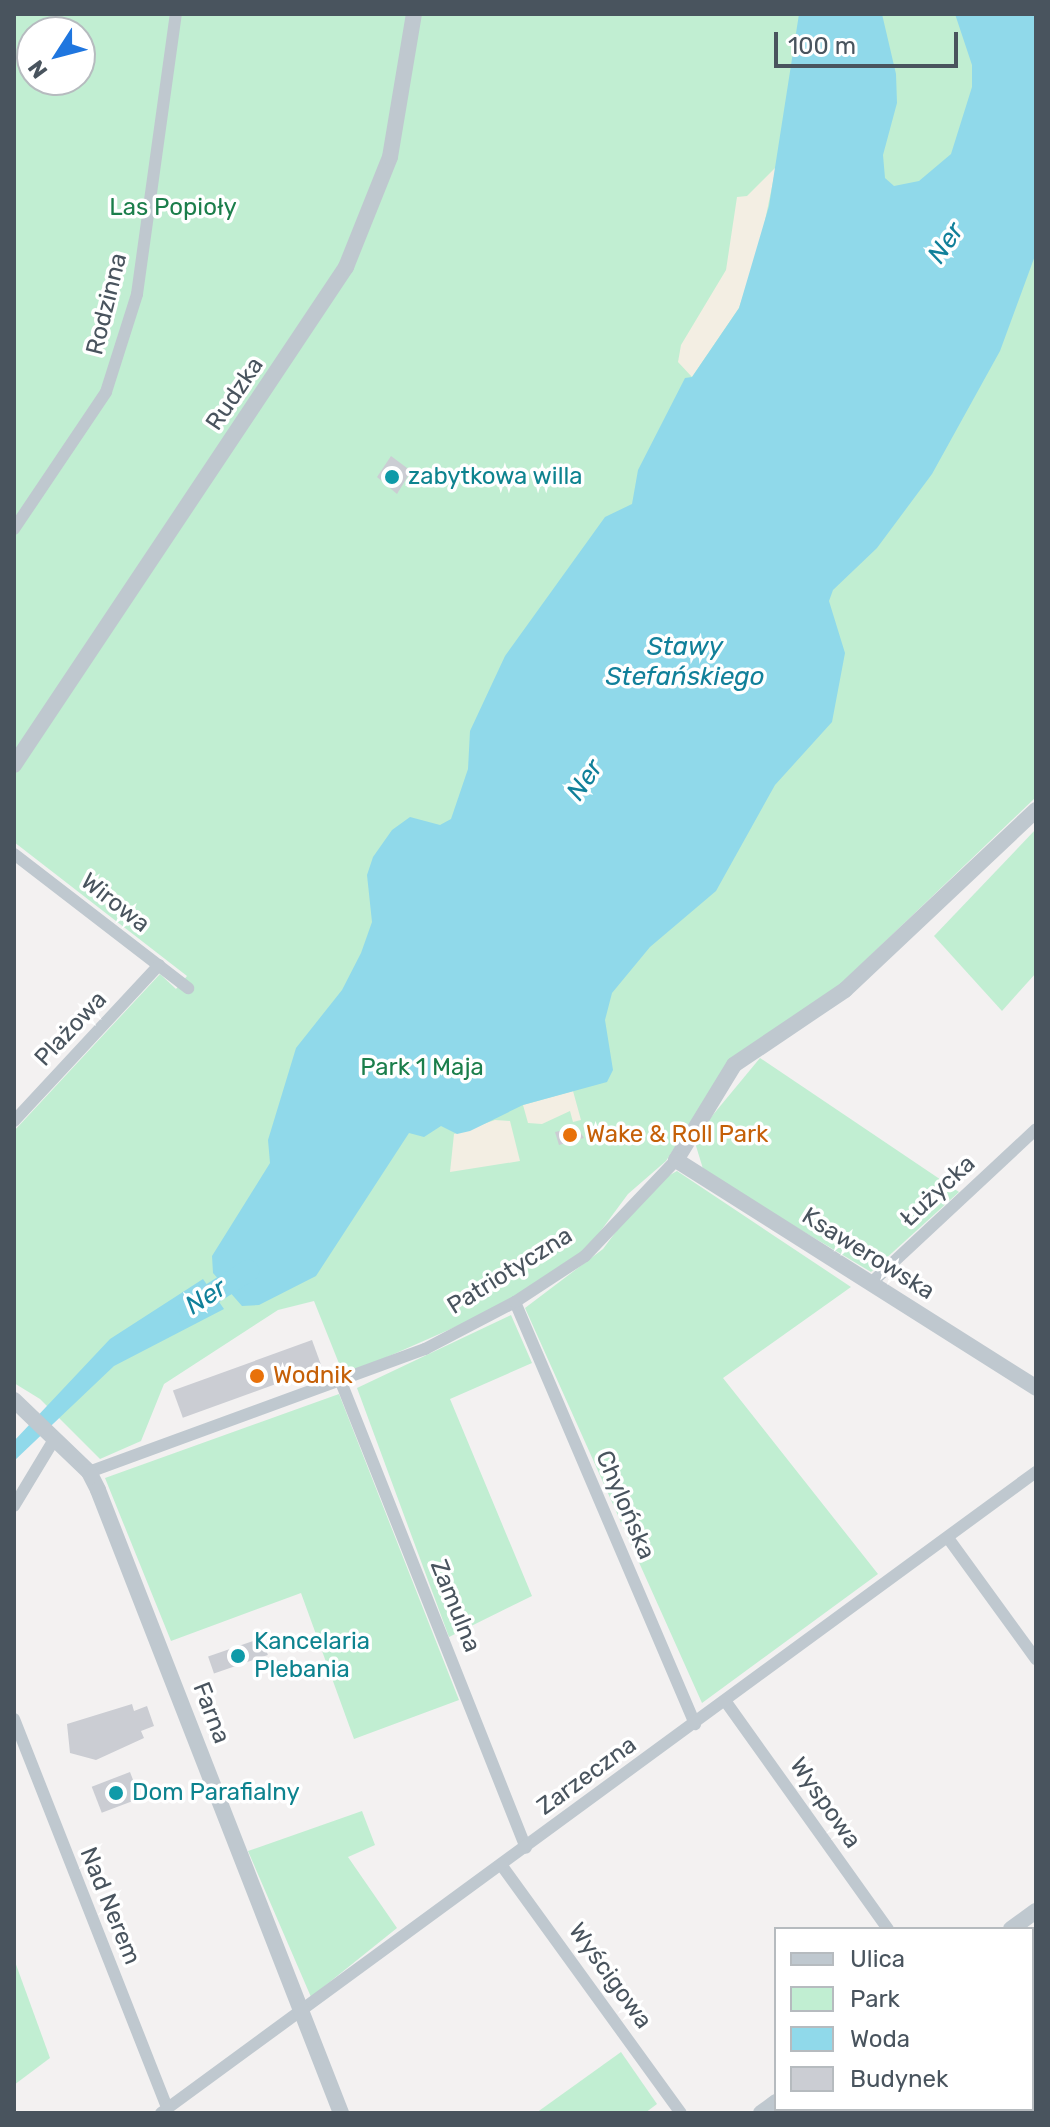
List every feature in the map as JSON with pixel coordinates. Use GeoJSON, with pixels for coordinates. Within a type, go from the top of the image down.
{"type":"FeatureCollection","features":[{"type":"Feature","properties":{"kind":"street","name":"Rodzinna"},"geometry":{"type":"LineString","coordinates":[[14,529],[106,392],[137,294],[176,14]]}},
{"type":"Feature","properties":{"kind":"street","name":"Rudzka"},"geometry":{"type":"LineString","coordinates":[[14,765],[346,267],[390,157],[414,14]]}},
{"type":"Feature","properties":{"kind":"street","name":"Patriotyczna"},"geometry":{"type":"LineString","coordinates":[[89,1472],[425,1349],[515,1302],[585,1256],[676,1160],[734,1065],[845,990],[1036,810]]}},
{"type":"Feature","properties":{"kind":"street","name":"Wirowa"},"geometry":{"type":"LineString","coordinates":[[14,854],[188,988]]}},
{"type":"Feature","properties":{"kind":"street","name":"Plażowa"},"geometry":{"type":"LineString","coordinates":[[14,1121],[159,965]]}},
{"type":"Feature","properties":{"kind":"street","name":"Łużycka"},"geometry":{"type":"LineString","coordinates":[[870,1284],[1036,1129]]}},
{"type":"Feature","properties":{"kind":"street","name":"Ksawerowska"},"geometry":{"type":"LineString","coordinates":[[676,1160],[1036,1388]]}},
{"type":"Feature","properties":{"kind":"street","name":"Chylońska"},"geometry":{"type":"LineString","coordinates":[[515,1302],[695,1724]]}},
{"type":"Feature","properties":{"kind":"street","name":"Zamulna"},"geometry":{"type":"LineString","coordinates":[[341,1382],[526,1848]]}},
{"type":"Feature","properties":{"kind":"street","name":"Farna"},"geometry":{"type":"LineString","coordinates":[[20,1405],[89,1472],[341,2113]]}},
{"type":"Feature","properties":{"kind":"street"},"geometry":{"type":"LineString","coordinates":[[14,1506],[52,1436]]}},
{"type":"Feature","properties":{"kind":"street","name":"Zarzeczna"},"geometry":{"type":"LineString","coordinates":[[164,2110],[502,1866],[1036,1472]]}},
{"type":"Feature","properties":{"kind":"street"},"geometry":{"type":"LineString","coordinates":[[948,1538],[1036,1659]]}},
{"type":"Feature","properties":{"kind":"street","name":"Wyspowa"},"geometry":{"type":"LineString","coordinates":[[726,1702],[887,1927]]}},
{"type":"Feature","properties":{"kind":"street","name":"Nad Nerem"},"geometry":{"type":"LineString","coordinates":[[14,1719],[164,2110]]}},
{"type":"Feature","properties":{"kind":"street","name":"Wyścigowa"},"geometry":{"type":"LineString","coordinates":[[502,1866],[681,2113]]}},
{"type":"Feature","properties":{"kind":"street"},"geometry":{"type":"LineString","coordinates":[[1014,1927],[1036,1911]]}},
{"type":"Feature","properties":{"kind":"green space"},"geometry":{"type":"Polygon","coordinates":[[[14,14],[1036,14],[1036,797],[826,998],[732,1058],[666,1161],[628,1194],[588,1248],[503,1306],[344,1376],[314,1301],[278,1310],[164,1384],[141,1441],[100,1459],[40,1399],[14,1383],[14,1131],[160,974],[176,989],[187,976],[14,842],[14,14]]]}},
{"type":"Feature","properties":{"kind":"green space"},"geometry":{"type":"Polygon","coordinates":[[[1036,829],[1036,973],[1002,1011],[934,936],[1036,829]]]}},
{"type":"Feature","properties":{"kind":"green space"},"geometry":{"type":"Polygon","coordinates":[[[760,1058],[959,1192],[871,1272],[704,1172],[696,1146],[707,1122],[760,1058]]]}},
{"type":"Feature","properties":{"kind":"green space"},"geometry":{"type":"Polygon","coordinates":[[[677,1171],[851,1287],[723,1378],[878,1574],[702,1703],[525,1308],[603,1249],[650,1186],[677,1171]]]}},
{"type":"Feature","properties":{"kind":"green space"},"geometry":{"type":"Polygon","coordinates":[[[511,1315],[532,1363],[450,1399],[532,1596],[449,1637],[357,1388],[511,1315]]]}},
{"type":"Feature","properties":{"kind":"green space"},"geometry":{"type":"Polygon","coordinates":[[[339,1394],[459,1700],[354,1739],[301,1593],[171,1641],[105,1478],[339,1394]]]}},
{"type":"Feature","properties":{"kind":"green space"},"geometry":{"type":"Polygon","coordinates":[[[362,1811],[375,1845],[348,1857],[397,1928],[311,1997],[248,1851],[362,1811]]]}},
{"type":"Feature","properties":{"kind":"green space"},"geometry":{"type":"Polygon","coordinates":[[[1036,1935],[1036,2113],[791,2113],[1034,2111],[1036,1935]]]}},
{"type":"Feature","properties":{"kind":"green space"},"geometry":{"type":"Polygon","coordinates":[[[14,1959],[50,2058],[14,2085],[14,1959]]]}},
{"type":"Feature","properties":{"kind":"green space"},"geometry":{"type":"Polygon","coordinates":[[[621,2052],[657,2104],[645,2113],[536,2113],[621,2052]]]}},
{"type":"Feature","properties":{"kind":"sand"},"geometry":{"type":"Polygon","coordinates":[[[776,167],[760,245],[739,308],[692,377],[678,362],[681,345],[726,270],[737,197],[747,196],[776,167]]]}},
{"type":"Feature","properties":{"kind":"sand"},"geometry":{"type":"Polygon","coordinates":[[[573,1091],[581,1120],[573,1122],[570,1111],[542,1124],[528,1123],[523,1105],[573,1091]]]}},
{"type":"Feature","properties":{"kind":"sand"},"geometry":{"type":"Polygon","coordinates":[[[495,1120],[510,1121],[520,1161],[450,1172],[454,1134],[495,1120]]]}},
{"type":"Feature","properties":{"kind":"water","name":"Stawy Stefańskiego"},"geometry":{"type":"Polygon","coordinates":[[[799,14],[882,14],[896,74],[897,103],[883,155],[885,178],[894,186],[919,181],[951,154],[972,87],[972,65],[955,14],[1036,14],[1036,253],[1000,351],[932,474],[877,548],[833,590],[829,601],[845,653],[832,722],[775,785],[716,891],[650,947],[612,993],[605,1020],[613,1070],[607,1082],[523,1105],[470,1131],[457,1134],[441,1126],[424,1137],[409,1133],[316,1276],[259,1305],[242,1306],[213,1273],[212,1256],[270,1163],[268,1140],[296,1048],[342,990],[361,953],[372,922],[367,875],[373,857],[392,830],[410,817],[440,825],[451,819],[468,769],[470,731],[505,656],[605,517],[632,504],[638,470],[685,378],[692,377],[739,308],[769,206],[799,14]]]}},
{"type":"Feature","properties":{"kind":"water"},"geometry":{"type":"Polygon","coordinates":[[[203,1279],[224,1309],[114,1366],[14,1461],[14,1441],[110,1339],[203,1279]]]}},
{"type":"Feature","properties":{"kind":"building","name":"zabytkowa willa"},"geometry":{"type":"Polygon","coordinates":[[[391,456],[411,471],[397,494],[377,477],[391,456]]]}},
{"type":"Feature","properties":{"kind":"building","name":"Wake & Roll Park"},"geometry":{"type":"Polygon","coordinates":[[[577,1127],[584,1138],[559,1145],[555,1132],[577,1127]]]}},
{"type":"Feature","properties":{"kind":"building","name":"Wodnik"},"geometry":{"type":"Polygon","coordinates":[[[312,1340],[322,1367],[183,1418],[173,1391],[312,1340]]]}},
{"type":"Feature","properties":{"kind":"building","name":"Kancelaria Plebania"},"geometry":{"type":"Polygon","coordinates":[[[262,1638],[268,1655],[214,1674],[208,1657],[262,1638]]]}},
{"type":"Feature","properties":{"kind":"building"},"geometry":{"type":"Polygon","coordinates":[[[132,1704],[134,1711],[147,1706],[154,1726],[141,1731],[144,1738],[96,1760],[70,1753],[67,1724],[132,1704]]]}},
{"type":"Feature","properties":{"kind":"building","name":"Dom Parafialny"},"geometry":{"type":"Polygon","coordinates":[[[130,1772],[140,1798],[102,1813],[92,1787],[130,1772]]]}},
{"type":"Feature","properties":{"kind":"waterway","name":"Ner"},"geometry":{"type":"LineString","coordinates":[[189,1308],[248,1271]]}},
{"type":"Feature","properties":{"kind":"place","name":"zabytkowa willa"},"geometry":{"type":"Point","coordinates":[392,477]}},
{"type":"Feature","properties":{"kind":"place","name":"Wake & Roll Park"},"geometry":{"type":"Point","coordinates":[570,1135]}},
{"type":"Feature","properties":{"kind":"place","name":"Wodnik"},"geometry":{"type":"Point","coordinates":[257,1376]}},
{"type":"Feature","properties":{"kind":"place","name":"Kancelaria Plebania"},"geometry":{"type":"Point","coordinates":[238,1656]}},
{"type":"Feature","properties":{"kind":"place","name":"Dom Parafialny"},"geometry":{"type":"Point","coordinates":[116,1793]}},
{"type":"Feature","properties":{"kind":"park label","name":"Las Popioły"},"geometry":{"type":"Point","coordinates":[173,208]}},
{"type":"Feature","properties":{"kind":"park label","name":"Park 1 Maja"},"geometry":{"type":"Point","coordinates":[422,1068]}}]}
